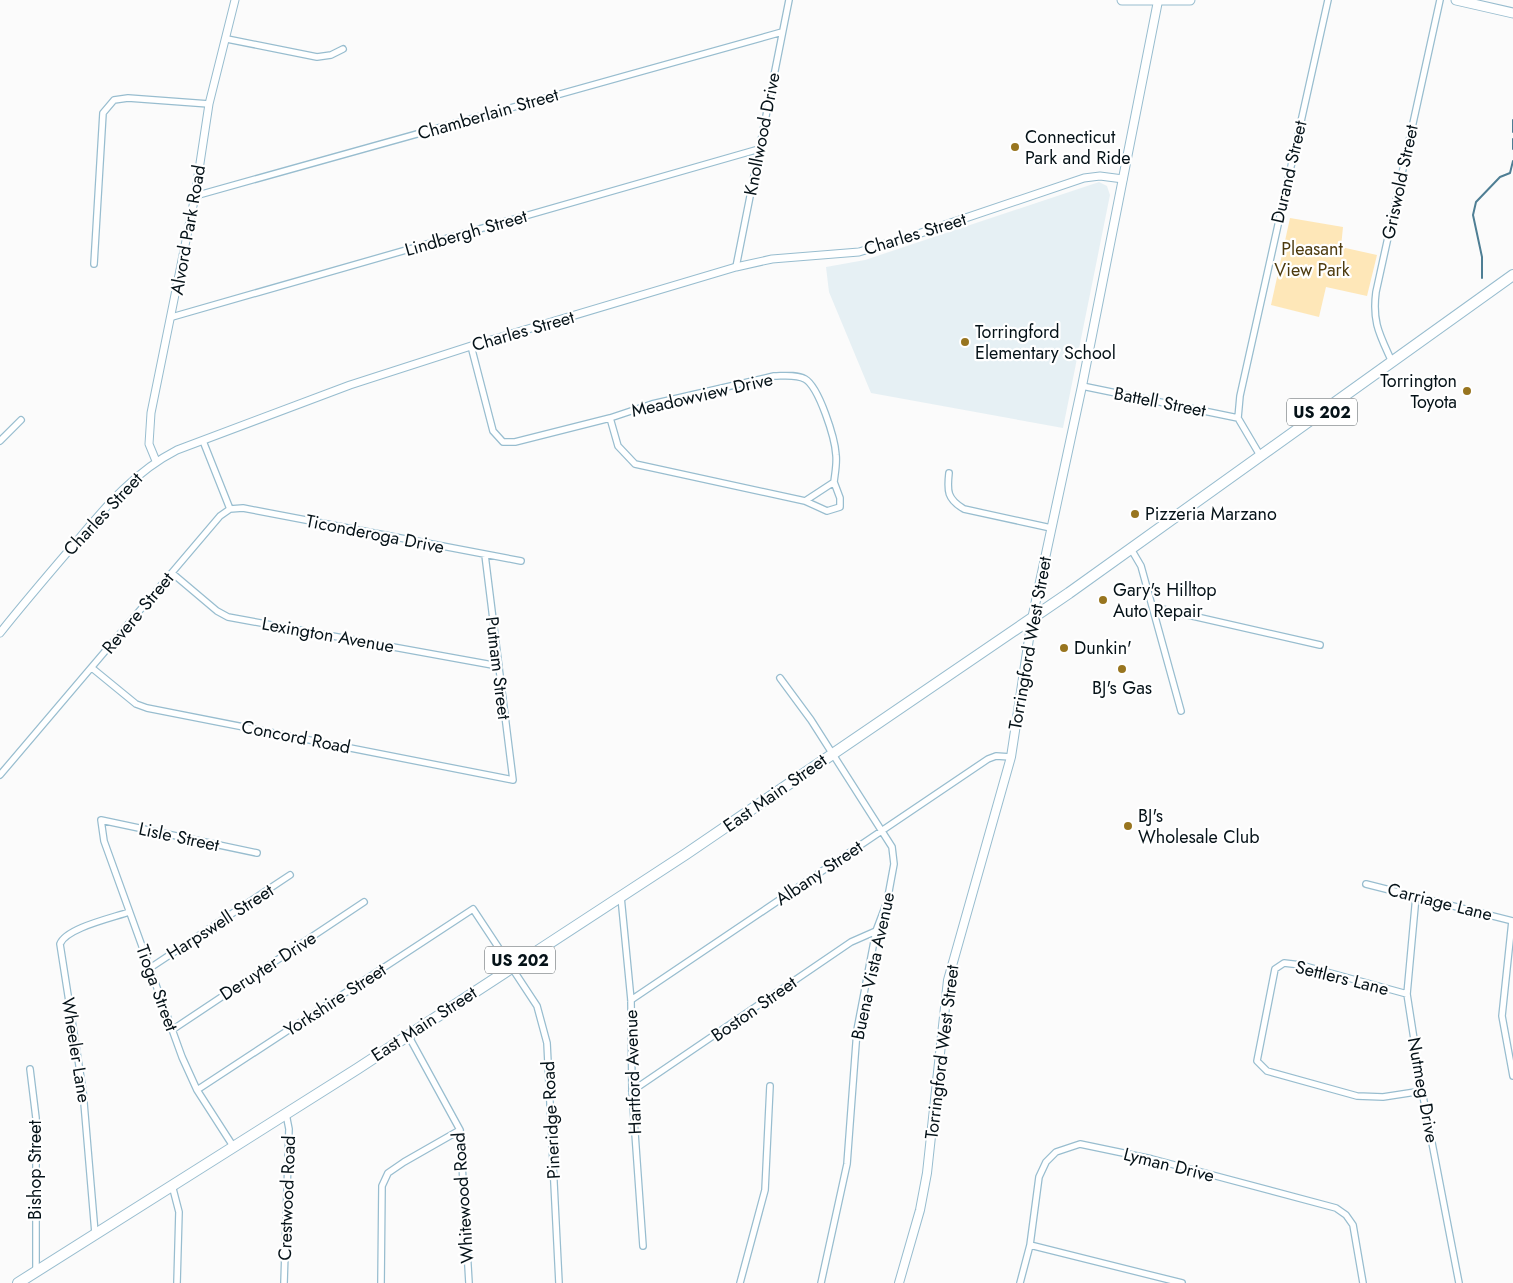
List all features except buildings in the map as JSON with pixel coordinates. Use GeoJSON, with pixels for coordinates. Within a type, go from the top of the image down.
{"type":"FeatureCollection","features":[{"type":"Feature","properties":{"kind":"highway","name":"East Main Street"},"geometry":{"type":"LineString","coordinates":[[18,1283],[286,1114],[512,966],[621,898],[1032,619],[1513,275]]}},
{"type":"Feature","properties":{"kind":"main road"},"geometry":{"type":"LineString","coordinates":[[1122,0],[1190,0]]}},
{"type":"Feature","properties":{"kind":"main road","name":"Torringford West Street"},"geometry":{"type":"LineString","coordinates":[[899,1283],[920,1210],[927,1173],[948,980],[1011,757],[1032,619],[1082,386],[1158,0]]}},
{"type":"Feature","properties":{"kind":"main road"},"geometry":{"type":"LineString","coordinates":[[1456,0],[1513,13]]}},
{"type":"Feature","properties":{"kind":"street","name":"Alvord Park Road"},"geometry":{"type":"LineString","coordinates":[[156,461],[149,444],[151,413],[172,317],[195,196],[209,104],[227,39],[235,0]]}},
{"type":"Feature","properties":{"kind":"street","name":"Knollwood Drive"},"geometry":{"type":"LineString","coordinates":[[736,267],[789,0]]}},
{"type":"Feature","properties":{"kind":"street","name":"Durand Street"},"geometry":{"type":"LineString","coordinates":[[1238,418],[1240,396],[1328,0]]}},
{"type":"Feature","properties":{"kind":"street","name":"Griswold Street"},"geometry":{"type":"LineString","coordinates":[[1392,362],[1377,329],[1373,314],[1376,292],[1440,0]]}},
{"type":"Feature","properties":{"kind":"street","name":"Chamberlain Street"},"geometry":{"type":"LineString","coordinates":[[195,196],[782,32]]}},
{"type":"Feature","properties":{"kind":"street"},"geometry":{"type":"LineString","coordinates":[[227,39],[317,57],[331,55],[343,48]]}},
{"type":"Feature","properties":{"kind":"street"},"geometry":{"type":"LineString","coordinates":[[94,264],[103,113],[114,100],[128,98],[209,104]]}},
{"type":"Feature","properties":{"kind":"street","name":"Lindbergh Street"},"geometry":{"type":"LineString","coordinates":[[172,317],[759,149]]}},
{"type":"Feature","properties":{"kind":"street","name":"Charles Street"},"geometry":{"type":"LineString","coordinates":[[0,633],[110,502],[132,480],[156,461],[264,416],[350,385],[470,346],[736,267],[772,259],[858,252],[915,236],[1084,178],[1100,176],[1122,180]]}},
{"type":"Feature","properties":{"kind":"street","name":"Meadowview Drive"},"geometry":{"type":"LineString","coordinates":[[470,346],[493,431],[503,442],[515,442],[610,418],[652,404],[774,376],[791,376],[806,380],[814,391],[833,434],[837,456],[834,482],[840,498],[840,507],[827,511],[806,501],[635,464],[618,446],[610,418]]}},
{"type":"Feature","properties":{"kind":"street","name":"Battell Street"},"geometry":{"type":"LineString","coordinates":[[1082,386],[1238,418]]}},
{"type":"Feature","properties":{"kind":"street"},"geometry":{"type":"LineString","coordinates":[[1238,418],[1261,457]]}},
{"type":"Feature","properties":{"kind":"street"},"geometry":{"type":"LineString","coordinates":[[0,441],[21,420]]}},
{"type":"Feature","properties":{"kind":"street"},"geometry":{"type":"LineString","coordinates":[[203,441],[230,509]]}},
{"type":"Feature","properties":{"kind":"street"},"geometry":{"type":"LineString","coordinates":[[949,473],[947,493],[954,503],[964,509],[1051,528]]}},
{"type":"Feature","properties":{"kind":"street"},"geometry":{"type":"LineString","coordinates":[[806,501],[834,482]]}},
{"type":"Feature","properties":{"kind":"street","name":"Ticonderoga Drive"},"geometry":{"type":"LineString","coordinates":[[230,509],[243,508],[521,561]]}},
{"type":"Feature","properties":{"kind":"street","name":"Revere Street"},"geometry":{"type":"LineString","coordinates":[[0,775],[220,516],[230,509]]}},
{"type":"Feature","properties":{"kind":"street"},"geometry":{"type":"LineString","coordinates":[[1131,549],[1141,566],[1181,711]]}},
{"type":"Feature","properties":{"kind":"street","name":"Putnam Street"},"geometry":{"type":"LineString","coordinates":[[485,555],[513,780]]}},
{"type":"Feature","properties":{"kind":"street","name":"Lexington Avenue"},"geometry":{"type":"LineString","coordinates":[[172,573],[216,611],[228,617],[498,666]]}},
{"type":"Feature","properties":{"kind":"street"},"geometry":{"type":"LineString","coordinates":[[1153,607],[1320,645]]}},
{"type":"Feature","properties":{"kind":"street","name":"Concord Road"},"geometry":{"type":"LineString","coordinates":[[92,668],[136,704],[147,708],[513,780]]}},
{"type":"Feature","properties":{"kind":"street","name":"Buena Vista Avenue"},"geometry":{"type":"LineString","coordinates":[[780,678],[832,753],[892,847],[894,864],[887,902],[876,931],[857,1030],[847,1164],[821,1283]]}},
{"type":"Feature","properties":{"kind":"street","name":"Albany Street"},"geometry":{"type":"LineString","coordinates":[[631,1000],[988,759],[996,756],[1011,757]]}},
{"type":"Feature","properties":{"kind":"street","name":"Lisle Street"},"geometry":{"type":"LineString","coordinates":[[101,820],[257,853]]}},
{"type":"Feature","properties":{"kind":"street","name":"Tioga Street"},"geometry":{"type":"LineString","coordinates":[[101,820],[104,841],[172,1030],[197,1090],[233,1146]]}},
{"type":"Feature","properties":{"kind":"street","name":"Harpswell Street"},"geometry":{"type":"LineString","coordinates":[[150,968],[290,875]]}},
{"type":"Feature","properties":{"kind":"street","name":"Carriage Lane"},"geometry":{"type":"LineString","coordinates":[[1366,884],[1512,921]]}},
{"type":"Feature","properties":{"kind":"street","name":"Nutmeg Drive"},"geometry":{"type":"LineString","coordinates":[[1416,896],[1407,994],[1422,1091],[1459,1283]]}},
{"type":"Feature","properties":{"kind":"street","name":"Hartford Avenue"},"geometry":{"type":"LineString","coordinates":[[621,898],[631,1000],[632,1091],[643,1246]]}},
{"type":"Feature","properties":{"kind":"street","name":"Deruyter Drive"},"geometry":{"type":"LineString","coordinates":[[172,1030],[364,902]]}},
{"type":"Feature","properties":{"kind":"street","name":"Yorkshire Street"},"geometry":{"type":"LineString","coordinates":[[197,1090],[473,909],[512,966]]}},
{"type":"Feature","properties":{"kind":"street","name":"Wheeler Lane"},"geometry":{"type":"LineString","coordinates":[[96,1233],[83,1091],[60,944],[62,939],[70,932],[129,912]]}},
{"type":"Feature","properties":{"kind":"street"},"geometry":{"type":"LineString","coordinates":[[1512,921],[1502,1016],[1513,1076]]}},
{"type":"Feature","properties":{"kind":"street","name":"Boston Street"},"geometry":{"type":"LineString","coordinates":[[632,1091],[851,942],[876,931]]}},
{"type":"Feature","properties":{"kind":"street","name":"Settlers Lane"},"geometry":{"type":"LineString","coordinates":[[1407,994],[1301,965],[1284,964],[1275,969],[1257,1061],[1267,1071],[1357,1096],[1382,1096],[1422,1091]]}},
{"type":"Feature","properties":{"kind":"street","name":"Pineridge Road"},"geometry":{"type":"LineString","coordinates":[[512,966],[537,1006],[547,1043],[559,1283]]}},
{"type":"Feature","properties":{"kind":"street","name":"Whitewood Road"},"geometry":{"type":"LineString","coordinates":[[408,1035],[460,1130],[469,1283]]}},
{"type":"Feature","properties":{"kind":"street","name":"Bishop Street"},"geometry":{"type":"LineString","coordinates":[[30,1069],[36,1118],[36,1272]]}},
{"type":"Feature","properties":{"kind":"street"},"geometry":{"type":"LineString","coordinates":[[740,1283],[765,1190],[770,1086]]}},
{"type":"Feature","properties":{"kind":"street","name":"Crestwood Road"},"geometry":{"type":"LineString","coordinates":[[284,1283],[289,1129],[286,1114]]}},
{"type":"Feature","properties":{"kind":"street"},"geometry":{"type":"LineString","coordinates":[[381,1283],[382,1186],[388,1173],[460,1130]]}},
{"type":"Feature","properties":{"kind":"street","name":"Lyman Drive"},"geometry":{"type":"LineString","coordinates":[[1020,1283],[1030,1245],[1039,1177],[1046,1162],[1056,1152],[1080,1144],[1152,1159],[1336,1208],[1346,1215],[1353,1224],[1363,1283]]}},
{"type":"Feature","properties":{"kind":"street"},"geometry":{"type":"LineString","coordinates":[[172,1185],[179,1212],[177,1283]]}},
{"type":"Feature","properties":{"kind":"street"},"geometry":{"type":"LineString","coordinates":[[1030,1245],[1182,1283]]}},
{"type":"Feature","properties":{"kind":"shaded area","name":"Torringford Elementary School"},"geometry":{"type":"Polygon","coordinates":[[[1099,182],[1107,186],[1110,195],[1063,428],[871,393],[829,292],[826,267],[865,260],[1099,182]]]}},
{"type":"Feature","properties":{"kind":"green space","name":"Pleasant View Park"},"geometry":{"type":"Polygon","coordinates":[[[1290,218],[1343,227],[1341,247],[1377,255],[1367,296],[1326,287],[1319,317],[1271,305],[1290,218]]]}},
{"type":"Feature","properties":{"kind":"waterway"},"geometry":{"type":"LineString","coordinates":[[1513,120],[1513,132]]}},
{"type":"Feature","properties":{"kind":"waterway"},"geometry":{"type":"LineString","coordinates":[[1513,139],[1513,149]]}},
{"type":"Feature","properties":{"kind":"waterway"},"geometry":{"type":"LineString","coordinates":[[1482,278],[1482,257],[1473,215],[1476,202],[1500,177],[1510,173],[1513,161]]}},
{"type":"Feature","properties":{"kind":"place","name":"Connecticut Park and Ride"},"geometry":{"type":"Point","coordinates":[1015,147]}},
{"type":"Feature","properties":{"kind":"place","name":"Torringford Elementary School"},"geometry":{"type":"Point","coordinates":[965,342]}},
{"type":"Feature","properties":{"kind":"place","name":"Torrington Toyota"},"geometry":{"type":"Point","coordinates":[1467,391]}},
{"type":"Feature","properties":{"kind":"place","name":"Pizzeria Marzano"},"geometry":{"type":"Point","coordinates":[1135,514]}},
{"type":"Feature","properties":{"kind":"place","name":"Gary's Hilltop Auto Repair"},"geometry":{"type":"Point","coordinates":[1103,600]}},
{"type":"Feature","properties":{"kind":"place","name":"Dunkin'"},"geometry":{"type":"Point","coordinates":[1064,648]}},
{"type":"Feature","properties":{"kind":"place","name":"BJ's Gas"},"geometry":{"type":"Point","coordinates":[1122,669]}},
{"type":"Feature","properties":{"kind":"place","name":"BJ's Wholesale Club"},"geometry":{"type":"Point","coordinates":[1128,826]}}]}
